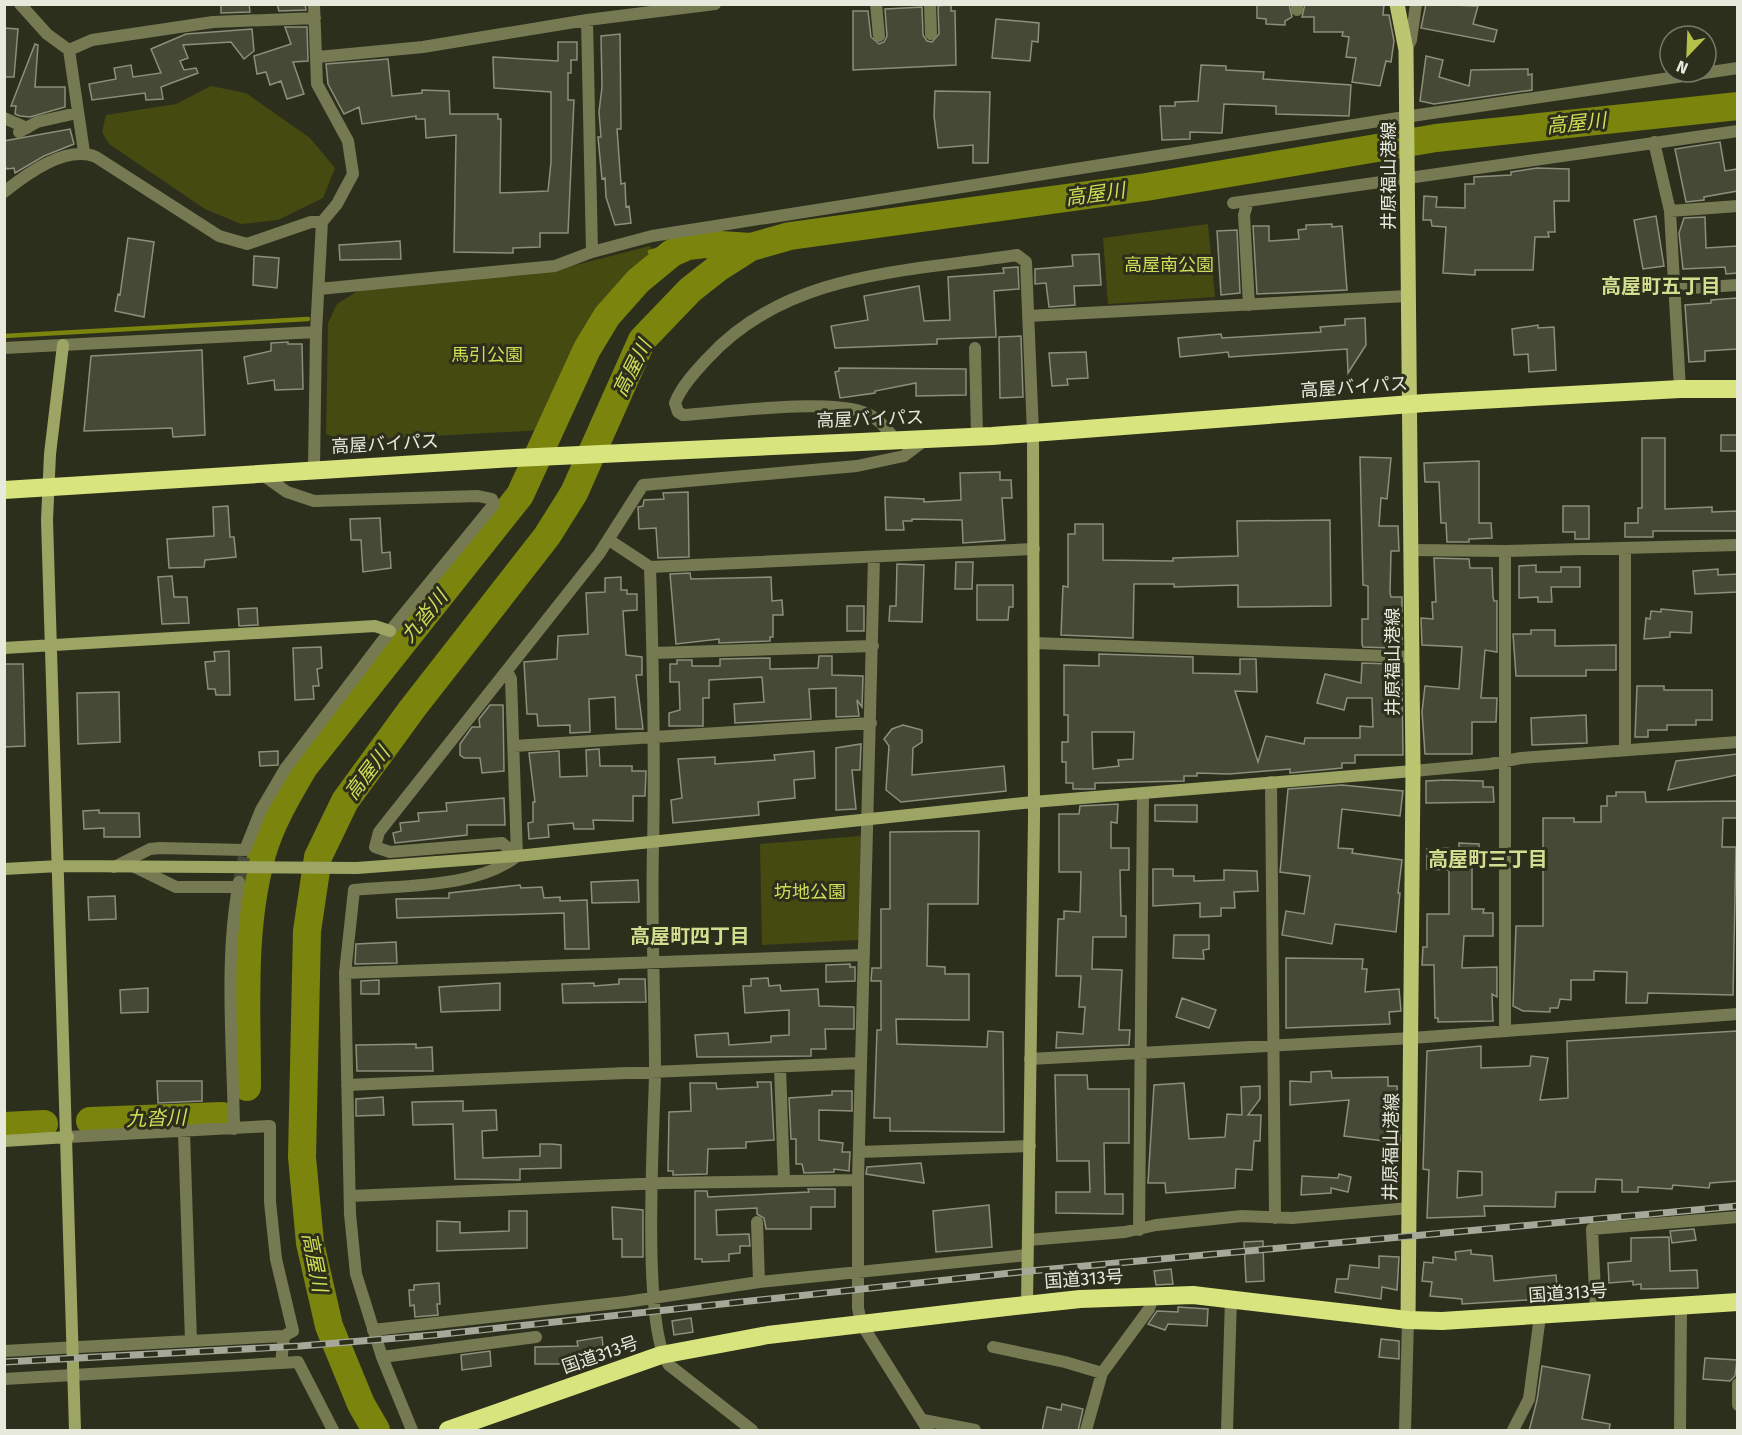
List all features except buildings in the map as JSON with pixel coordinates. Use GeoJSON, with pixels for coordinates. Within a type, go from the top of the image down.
{"type":"FeatureCollection","features":[{"type":"Feature","properties":{"kind":"highway","name":"高屋バイパス"},"geometry":{"type":"LineString","coordinates":[[4,490],[314,469],[894,438],[1033,433],[1408,404],[1680,389],[1737,389]]}},
{"type":"Feature","properties":{"kind":"highway","name":"国道313号"},"geometry":{"type":"LineString","coordinates":[[448,1431],[661,1355],[768,1335],[1026,1305],[1192,1295],[1408,1320],[1442,1321],[1737,1302]]}},
{"type":"Feature","properties":{"kind":"main road","name":"井原福山港線"},"geometry":{"type":"LineString","coordinates":[[1397,4],[1406,50],[1408,120],[1408,404],[1413,657],[1412,1038],[1408,1320]]}},
{"type":"Feature","properties":{"kind":"street"},"geometry":{"type":"LineString","coordinates":[[314,4],[318,57],[317,84],[348,141],[353,174],[337,204],[322,222],[316,332],[314,469]]}},
{"type":"Feature","properties":{"kind":"street"},"geometry":{"type":"LineString","coordinates":[[318,57],[423,47],[587,20],[716,4]]}},
{"type":"Feature","properties":{"kind":"street"},"geometry":{"type":"LineString","coordinates":[[876,4],[879,36]]}},
{"type":"Feature","properties":{"kind":"street"},"geometry":{"type":"LineString","coordinates":[[930,4],[931,34]]}},
{"type":"Feature","properties":{"kind":"street"},"geometry":{"type":"LineString","coordinates":[[1406,50],[1411,40],[1416,4]]}},
{"type":"Feature","properties":{"kind":"street"},"geometry":{"type":"LineString","coordinates":[[26,7],[47,34],[69,50],[84,152]]}},
{"type":"Feature","properties":{"kind":"street"},"geometry":{"type":"LineString","coordinates":[[69,50],[92,40],[213,22],[315,18]]}},
{"type":"Feature","properties":{"kind":"street"},"geometry":{"type":"LineString","coordinates":[[587,20],[592,252]]}},
{"type":"Feature","properties":{"kind":"street"},"geometry":{"type":"LineString","coordinates":[[319,289],[555,266],[592,252],[663,234],[1737,68]]}},
{"type":"Feature","properties":{"kind":"street"},"geometry":{"type":"LineString","coordinates":[[4,118],[23,130],[38,122],[77,113]]}},
{"type":"Feature","properties":{"kind":"street"},"geometry":{"type":"LineString","coordinates":[[1233,203],[1408,174],[1737,131]]}},
{"type":"Feature","properties":{"kind":"street"},"geometry":{"type":"LineString","coordinates":[[1654,142],[1670,211],[1680,389]]}},
{"type":"Feature","properties":{"kind":"street"},"geometry":{"type":"LineString","coordinates":[[4,192],[58,159],[84,152],[96,157],[219,236],[234,242],[248,244],[311,222],[322,222]]}},
{"type":"Feature","properties":{"kind":"street"},"geometry":{"type":"LineString","coordinates":[[1248,201],[1244,215],[1249,305]]}},
{"type":"Feature","properties":{"kind":"street"},"geometry":{"type":"LineString","coordinates":[[1670,211],[1737,206]]}},
{"type":"Feature","properties":{"kind":"street"},"geometry":{"type":"LineString","coordinates":[[894,438],[881,422],[863,412],[822,407],[683,415],[675,408],[675,404],[698,369],[722,343],[754,319],[791,298],[832,283],[1017,255],[1026,262],[1033,433],[1034,549],[1034,802],[1026,1305]]}},
{"type":"Feature","properties":{"kind":"street"},"geometry":{"type":"LineString","coordinates":[[1675,289],[1737,285]]}},
{"type":"Feature","properties":{"kind":"street"},"geometry":{"type":"LineString","coordinates":[[1028,316],[1408,296]]}},
{"type":"Feature","properties":{"kind":"street"},"geometry":{"type":"LineString","coordinates":[[4,348],[316,332]]}},
{"type":"Feature","properties":{"kind":"street"},"geometry":{"type":"LineString","coordinates":[[63,345],[48,488],[75,1431]]}},
{"type":"Feature","properties":{"kind":"street"},"geometry":{"type":"LineString","coordinates":[[975,348],[977,436]]}},
{"type":"Feature","properties":{"kind":"street"},"geometry":{"type":"LineString","coordinates":[[517,856],[502,843],[390,852],[380,851],[375,847],[375,842],[379,832],[609,540],[643,485],[857,466],[904,456],[928,438]]}},
{"type":"Feature","properties":{"kind":"street"},"geometry":{"type":"LineString","coordinates":[[245,859],[261,810],[285,769],[390,631],[494,504],[492,499],[478,496],[314,501],[287,492],[260,473]]}},
{"type":"Feature","properties":{"kind":"street"},"geometry":{"type":"LineString","coordinates":[[609,540],[650,567],[1034,549]]}},
{"type":"Feature","properties":{"kind":"street"},"geometry":{"type":"LineString","coordinates":[[1412,550],[1505,551],[1737,545]]}},
{"type":"Feature","properties":{"kind":"street"},"geometry":{"type":"LineString","coordinates":[[1625,548],[1625,750]]}},
{"type":"Feature","properties":{"kind":"street"},"geometry":{"type":"LineString","coordinates":[[1505,551],[1505,1030]]}},
{"type":"Feature","properties":{"kind":"street"},"geometry":{"type":"LineString","coordinates":[[874,557],[858,1180],[857,1273],[861,1323],[926,1426],[975,1431]]}},
{"type":"Feature","properties":{"kind":"street"},"geometry":{"type":"LineString","coordinates":[[650,567],[653,653],[652,1184],[654,1296],[661,1355],[669,1365],[752,1431]]}},
{"type":"Feature","properties":{"kind":"street"},"geometry":{"type":"LineString","coordinates":[[4,648],[375,626],[390,631]]}},
{"type":"Feature","properties":{"kind":"street"},"geometry":{"type":"LineString","coordinates":[[1034,643],[1413,657]]}},
{"type":"Feature","properties":{"kind":"street"},"geometry":{"type":"LineString","coordinates":[[653,653],[873,646]]}},
{"type":"Feature","properties":{"kind":"street"},"geometry":{"type":"LineString","coordinates":[[507,671],[511,679],[517,856]]}},
{"type":"Feature","properties":{"kind":"street"},"geometry":{"type":"LineString","coordinates":[[514,746],[871,723]]}},
{"type":"Feature","properties":{"kind":"street"},"geometry":{"type":"LineString","coordinates":[[114,867],[150,849],[160,848],[245,859],[357,868],[401,865],[517,856],[1034,802],[1413,771],[1521,758],[1737,742]]}},
{"type":"Feature","properties":{"kind":"street"},"geometry":{"type":"LineString","coordinates":[[1271,782],[1275,1218]]}},
{"type":"Feature","properties":{"kind":"street"},"geometry":{"type":"LineString","coordinates":[[1139,1230],[1143,794]]}},
{"type":"Feature","properties":{"kind":"street"},"geometry":{"type":"LineString","coordinates":[[412,1431],[382,1357],[356,1274],[350,1196],[345,973],[354,890],[477,877],[506,865],[517,856]]}},
{"type":"Feature","properties":{"kind":"street"},"geometry":{"type":"LineString","coordinates":[[4,869],[59,866],[135,867],[245,859]]}},
{"type":"Feature","properties":{"kind":"street"},"geometry":{"type":"LineString","coordinates":[[135,867],[176,886],[238,885],[233,920],[232,971],[234,1129]]}},
{"type":"Feature","properties":{"kind":"street"},"geometry":{"type":"LineString","coordinates":[[345,973],[654,960],[864,955]]}},
{"type":"Feature","properties":{"kind":"street"},"geometry":{"type":"LineString","coordinates":[[1030,1059],[1140,1055],[1412,1038],[1737,1014]]}},
{"type":"Feature","properties":{"kind":"street"},"geometry":{"type":"LineString","coordinates":[[347,1085],[861,1064]]}},
{"type":"Feature","properties":{"kind":"street"},"geometry":{"type":"LineString","coordinates":[[780,1067],[784,1181]]}},
{"type":"Feature","properties":{"kind":"street"},"geometry":{"type":"LineString","coordinates":[[4,1142],[270,1126],[270,1202],[276,1259],[292,1331],[284,1336],[4,1351]]}},
{"type":"Feature","properties":{"kind":"street"},"geometry":{"type":"LineString","coordinates":[[184,1132],[191,1341]]}},
{"type":"Feature","properties":{"kind":"street"},"geometry":{"type":"LineString","coordinates":[[859,1152],[1029,1146]]}},
{"type":"Feature","properties":{"kind":"street"},"geometry":{"type":"LineString","coordinates":[[350,1196],[652,1184],[858,1180]]}},
{"type":"Feature","properties":{"kind":"street"},"geometry":{"type":"LineString","coordinates":[[1028,1240],[1139,1230],[1156,1225],[1242,1216],[1275,1218],[1410,1208]]}},
{"type":"Feature","properties":{"kind":"street"},"geometry":{"type":"LineString","coordinates":[[1596,1312],[1592,1229],[1737,1216]]}},
{"type":"Feature","properties":{"kind":"street"},"geometry":{"type":"LineString","coordinates":[[757,1222],[759,1282]]}},
{"type":"Feature","properties":{"kind":"street"},"geometry":{"type":"LineString","coordinates":[[373,1330],[626,1302],[759,1282],[1028,1255]]}},
{"type":"Feature","properties":{"kind":"street"},"geometry":{"type":"LineString","coordinates":[[1086,1431],[1102,1373],[1149,1309],[1153,1296]]}},
{"type":"Feature","properties":{"kind":"street"},"geometry":{"type":"LineString","coordinates":[[1227,1431],[1232,1298]]}},
{"type":"Feature","properties":{"kind":"street"},"geometry":{"type":"LineString","coordinates":[[1680,1431],[1681,1307]]}},
{"type":"Feature","properties":{"kind":"street"},"geometry":{"type":"LineString","coordinates":[[1513,1431],[1529,1399],[1540,1316]]}},
{"type":"Feature","properties":{"kind":"street"},"geometry":{"type":"LineString","coordinates":[[1405,1431],[1408,1320]]}},
{"type":"Feature","properties":{"kind":"street"},"geometry":{"type":"LineString","coordinates":[[281,1363],[284,1336]]}},
{"type":"Feature","properties":{"kind":"street"},"geometry":{"type":"LineString","coordinates":[[382,1357],[536,1337]]}},
{"type":"Feature","properties":{"kind":"street"},"geometry":{"type":"LineString","coordinates":[[993,1347],[1065,1362],[1102,1373]]}},
{"type":"Feature","properties":{"kind":"street"},"geometry":{"type":"LineString","coordinates":[[4,1379],[298,1362],[333,1431]]}},
{"type":"Feature","properties":{"kind":"street"},"geometry":{"type":"LineString","coordinates":[[1737,1384],[1737,1405]]}},
{"type":"Feature","properties":{"kind":"green space"},"geometry":{"type":"Polygon","coordinates":[[[211,86],[246,93],[310,138],[335,168],[323,198],[278,220],[241,224],[205,209],[109,144],[102,132],[106,115],[176,104],[211,86]]]}},
{"type":"Feature","properties":{"kind":"green space","name":"高屋南公園"},"geometry":{"type":"Polygon","coordinates":[[[1208,224],[1215,297],[1108,304],[1103,238],[1208,224]]]}},
{"type":"Feature","properties":{"kind":"green space","name":"馬引公園"},"geometry":{"type":"Polygon","coordinates":[[[650,246],[657,257],[628,277],[593,320],[542,430],[343,441],[326,434],[328,323],[337,304],[361,289],[552,271],[650,246]]]}},
{"type":"Feature","properties":{"kind":"green space","name":"坊地公園"},"geometry":{"type":"Polygon","coordinates":[[[861,836],[858,940],[762,945],[760,844],[861,836]]]}},
{"type":"Feature","properties":{"kind":"waterway","name":"高屋川"},"geometry":{"type":"LineString","coordinates":[[376,1430],[361,1404],[329,1326],[310,1243],[302,1157],[307,931],[318,857],[345,801],[412,709],[547,536],[574,493],[642,340],[690,290],[718,268],[751,247],[790,236],[1146,187],[1436,138],[1738,106]]}},
{"type":"Feature","properties":{"kind":"waterway","name":"九沓川"},"geometry":{"type":"LineString","coordinates":[[247,1087],[248,940],[255,882],[270,831],[304,767],[520,495],[587,349],[607,316],[638,281],[672,253],[688,246],[705,244],[751,247]]}},
{"type":"Feature","properties":{"kind":"waterway"},"geometry":{"type":"LineString","coordinates":[[650,252],[671,246],[688,246]]}},
{"type":"Feature","properties":{"kind":"waterway"},"geometry":{"type":"LineString","coordinates":[[4,336],[308,319]]}},
{"type":"Feature","properties":{"kind":"waterway","name":"九沓川"},"geometry":{"type":"LineString","coordinates":[[90,1121],[222,1116]]}},
{"type":"Feature","properties":{"kind":"waterway","name":"九沓川"},"geometry":{"type":"LineString","coordinates":[[4,1126],[44,1124]]}},
{"type":"Feature","properties":{"kind":"tunnel"},"geometry":{"type":"LineString","coordinates":[[239,882],[244,857]]}},
{"type":"Feature","properties":{"kind":"railway"},"geometry":{"type":"LineString","coordinates":[[4,1362],[300,1346],[434,1335],[1030,1271],[1738,1206]]}},
{"type":"Feature","properties":{"kind":"district","name":"高屋町五丁目"},"geometry":{"type":"Point","coordinates":[1661,286]}},
{"type":"Feature","properties":{"kind":"district","name":"高屋町三丁目"},"geometry":{"type":"Point","coordinates":[1488,859]}},
{"type":"Feature","properties":{"kind":"district","name":"高屋町四丁目"},"geometry":{"type":"Point","coordinates":[690,936]}}]}
